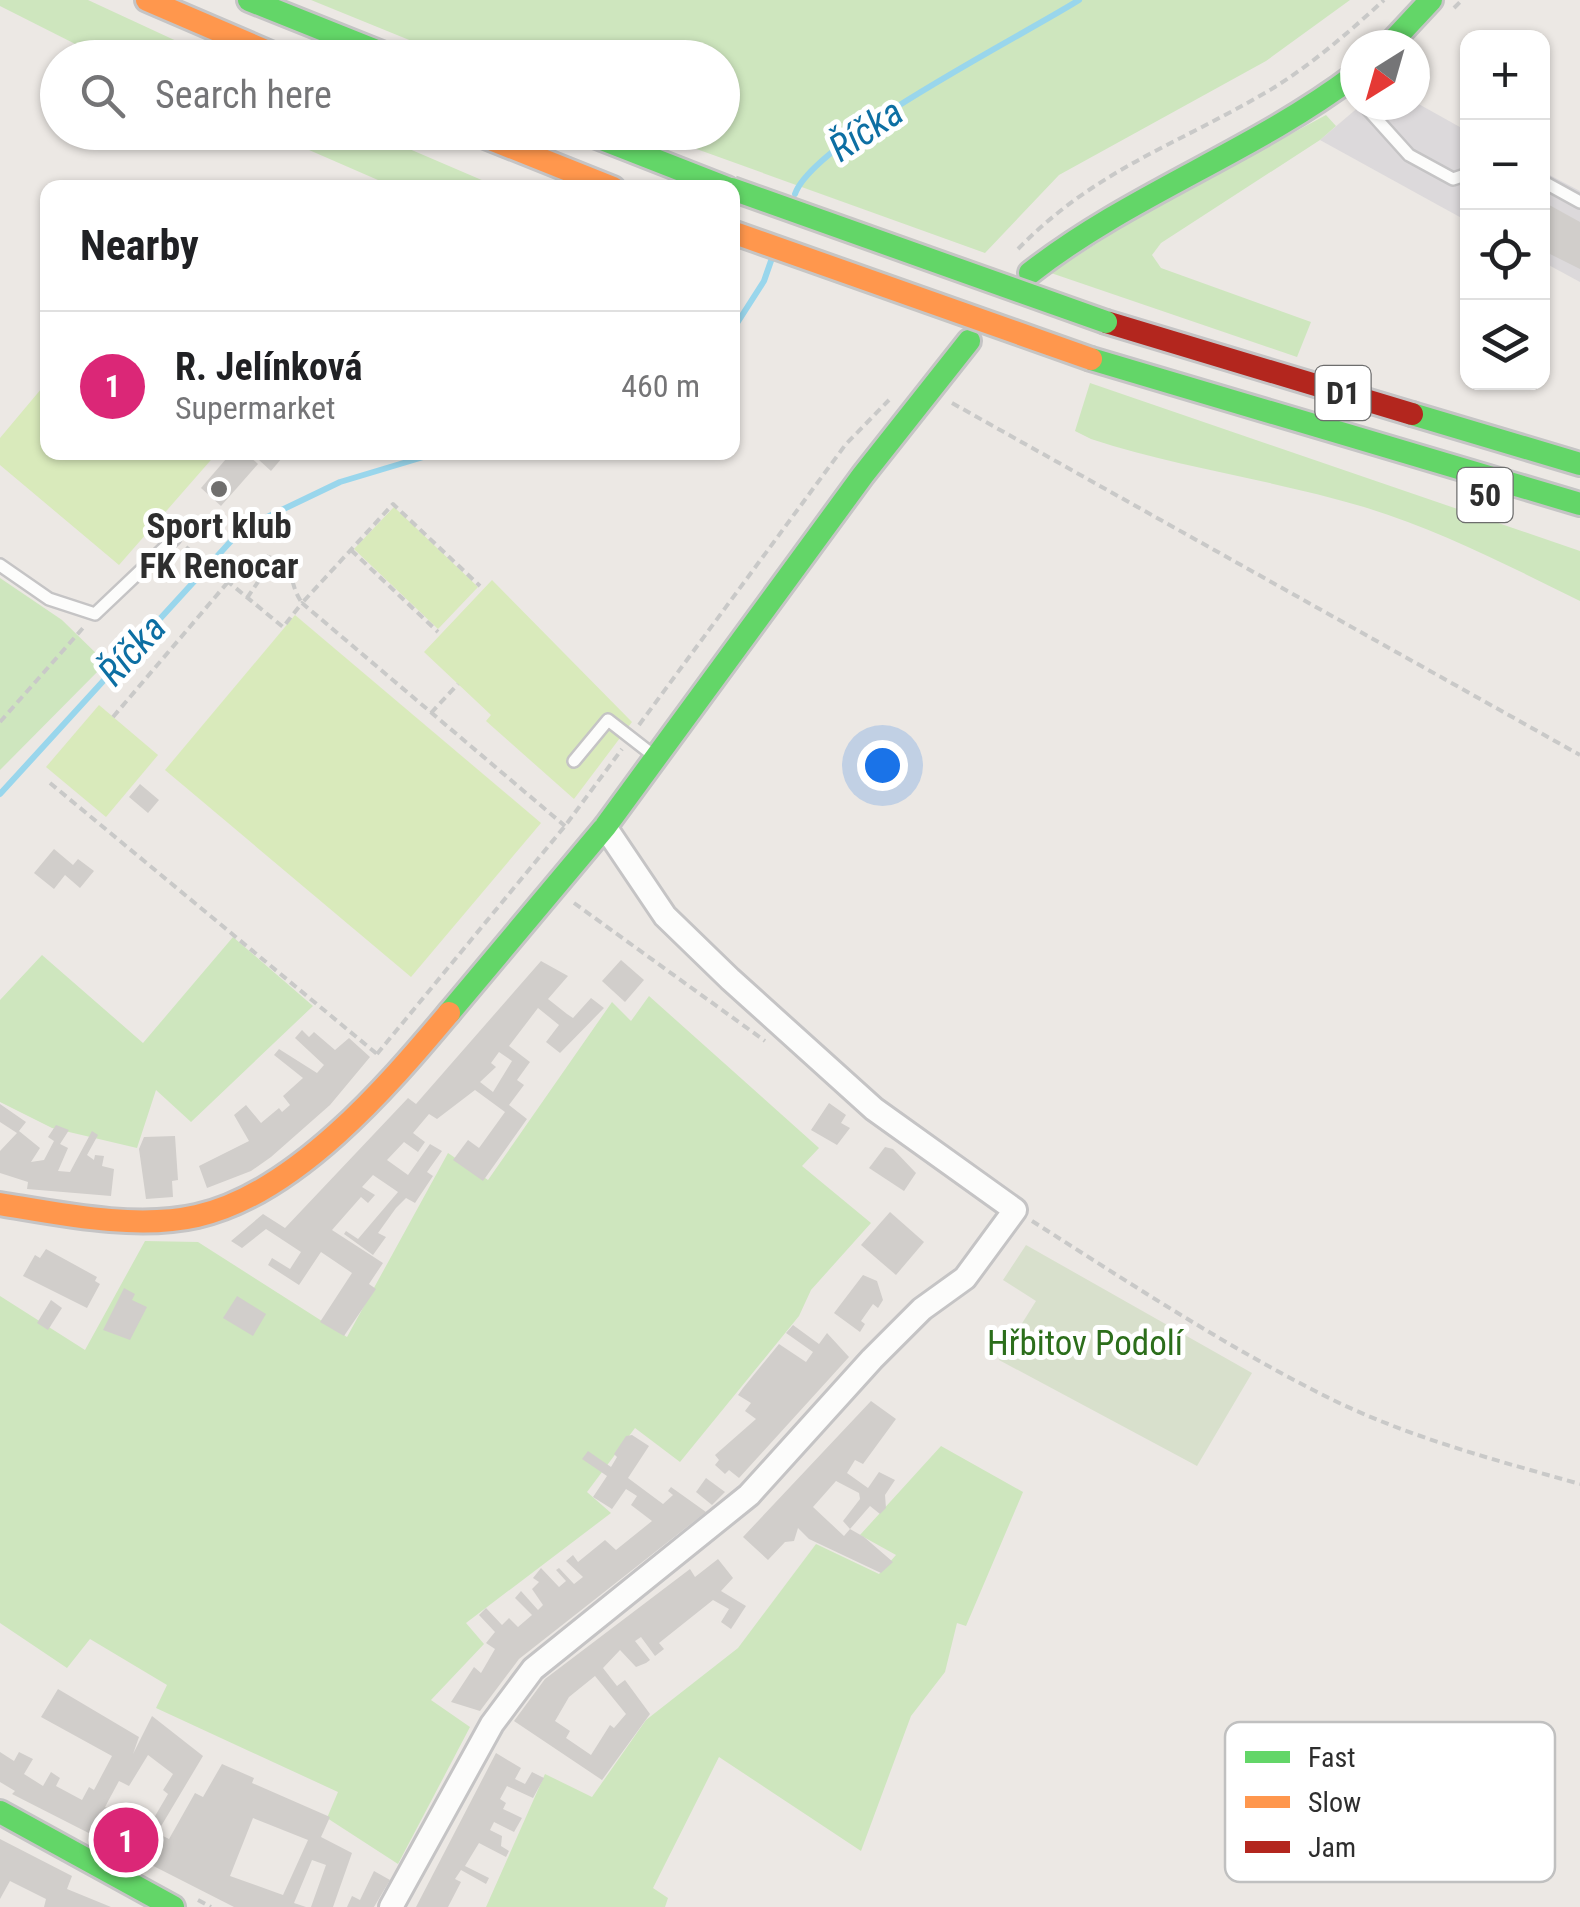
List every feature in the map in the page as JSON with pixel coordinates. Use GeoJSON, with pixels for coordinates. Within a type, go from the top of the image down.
{"type":"FeatureCollection","features":[{"type":"Feature","properties":{"kind":"main road"},"geometry":{"type":"LineString","coordinates":[[147,0],[240,40]]}},
{"type":"Feature","properties":{"kind":"main road"},"geometry":{"type":"LineString","coordinates":[[249,0],[349,40]]}},
{"type":"Feature","properties":{"kind":"main road"},"geometry":{"type":"LineString","coordinates":[[1402,30],[1431,0]]}},
{"type":"Feature","properties":{"kind":"main road"},"geometry":{"type":"LineString","coordinates":[[1030,273],[1104,218],[1340,90]]}},
{"type":"Feature","properties":{"kind":"main road"},"geometry":{"type":"LineString","coordinates":[[518,150],[593,180]]}},
{"type":"Feature","properties":{"kind":"main road","name":"D1"},"geometry":{"type":"LineString","coordinates":[[629,150],[707,180]]}},
{"type":"Feature","properties":{"kind":"main road","name":"D1"},"geometry":{"type":"LineString","coordinates":[[740,192],[1106,322],[1580,464]]}},
{"type":"Feature","properties":{"kind":"main road","name":"D1"},"geometry":{"type":"LineString","coordinates":[[740,235],[1224,402],[1580,504]]}},
{"type":"Feature","properties":{"kind":"main road"},"geometry":{"type":"LineString","coordinates":[[0,1204],[100,1220],[197,1216],[267,1187],[337,1132],[400,1073],[605,828],[864,476],[969,341]]}},
{"type":"Feature","properties":{"kind":"main road","name":"50"},"geometry":{"type":"LineString","coordinates":[[1224,402],[1390,464],[1580,526]]}},
{"type":"Feature","properties":{"kind":"main road"},"geometry":{"type":"LineString","coordinates":[[0,1812],[174,1907]]}},
{"type":"Feature","properties":{"kind":"street"},"geometry":{"type":"LineString","coordinates":[[390,1907],[492,1724],[532,1669],[749,1495],[872,1359],[922,1309],[965,1278],[1015,1210],[874,1109],[730,978],[665,916],[605,828]]}},
{"type":"Feature","properties":{"kind":"lane"},"geometry":{"type":"LineString","coordinates":[[1378,120],[1409,155],[1453,179],[1460,177]]}},
{"type":"Feature","properties":{"kind":"lane"},"geometry":{"type":"LineString","coordinates":[[1550,185],[1580,202]]}},
{"type":"Feature","properties":{"kind":"lane"},"geometry":{"type":"LineString","coordinates":[[0,566],[49,598],[95,614],[175,538]]}},
{"type":"Feature","properties":{"kind":"lane"},"geometry":{"type":"LineString","coordinates":[[574,761],[608,720],[656,757]]}},
{"type":"Feature","properties":{"kind":"path"},"geometry":{"type":"LineString","coordinates":[[1016,252],[1053,213],[1092,184],[1271,90],[1332,47],[1384,0]]}},
{"type":"Feature","properties":{"kind":"path"},"geometry":{"type":"LineString","coordinates":[[378,1054],[565,826],[846,444],[899,390]]}},
{"type":"Feature","properties":{"kind":"path"},"geometry":{"type":"LineString","coordinates":[[928,396],[952,402],[1580,755]]}},
{"type":"Feature","properties":{"kind":"path"},"geometry":{"type":"LineString","coordinates":[[175,538],[282,627],[394,504],[480,586]]}},
{"type":"Feature","properties":{"kind":"path"},"geometry":{"type":"LineString","coordinates":[[352,550],[438,632]]}},
{"type":"Feature","properties":{"kind":"path"},"geometry":{"type":"LineString","coordinates":[[247,598],[262,576],[262,555],[281,560],[293,572],[302,603],[565,826]]}},
{"type":"Feature","properties":{"kind":"path"},"geometry":{"type":"LineString","coordinates":[[113,717],[228,582]]}},
{"type":"Feature","properties":{"kind":"path"},"geometry":{"type":"LineString","coordinates":[[0,722],[95,614]]}},
{"type":"Feature","properties":{"kind":"path"},"geometry":{"type":"LineString","coordinates":[[431,712],[458,684]]}},
{"type":"Feature","properties":{"kind":"path"},"geometry":{"type":"LineString","coordinates":[[50,783],[400,1073]]}},
{"type":"Feature","properties":{"kind":"path"},"geometry":{"type":"LineString","coordinates":[[554,888],[770,1044]]}},
{"type":"Feature","properties":{"kind":"path"},"geometry":{"type":"LineString","coordinates":[[1015,1210],[1166,1306],[1329,1398],[1444,1445],[1580,1484]]}},
{"type":"Feature","properties":{"kind":"shaded area"},"geometry":{"type":"Polygon","coordinates":[[[1430,110],[1460,127],[1460,217],[1320,140],[1343,120],[1430,120],[1430,110]]]}},
{"type":"Feature","properties":{"kind":"shaded area"},"geometry":{"type":"Polygon","coordinates":[[[1550,175],[1580,191],[1580,282],[1550,266],[1550,175]]]}},
{"type":"Feature","properties":{"kind":"green space"},"geometry":{"type":"Polygon","coordinates":[[[0,0],[88,0],[174,40],[67,40],[0,6],[0,0]]]}},
{"type":"Feature","properties":{"kind":"green space"},"geometry":{"type":"Polygon","coordinates":[[[311,0],[1350,0],[1266,61],[1059,175],[985,253],[699,150],[740,150],[740,40],[409,40],[311,0]]]}},
{"type":"Feature","properties":{"kind":"green space"},"geometry":{"type":"Polygon","coordinates":[[[1326,115],[1336,126],[1320,140],[1161,243],[1152,255],[1161,268],[1311,322],[1297,357],[1051,273],[1142,214],[1326,115]]]}},
{"type":"Feature","properties":{"kind":"green space"},"geometry":{"type":"Polygon","coordinates":[[[309,150],[412,150],[482,180],[378,180],[309,150]]]}},
{"type":"Feature","properties":{"kind":"green space"},"geometry":{"type":"Polygon","coordinates":[[[1090,383],[1580,551],[1580,601],[1392,516],[1091,439],[1075,431],[1090,383]]]}},
{"type":"Feature","properties":{"kind":"green space"},"geometry":{"type":"Polygon","coordinates":[[[40,390],[40,460],[211,460],[119,565],[0,465],[0,438],[40,390]]]}},
{"type":"Feature","properties":{"kind":"green space"},"geometry":{"type":"Polygon","coordinates":[[[394,507],[478,587],[438,629],[354,549],[394,507]]]}},
{"type":"Feature","properties":{"kind":"green space"},"geometry":{"type":"Polygon","coordinates":[[[0,578],[62,620],[106,663],[0,770],[0,578]]]}},
{"type":"Feature","properties":{"kind":"green space"},"geometry":{"type":"Polygon","coordinates":[[[492,580],[632,722],[574,799],[486,721],[491,715],[424,652],[492,580]]]}},
{"type":"Feature","properties":{"kind":"green space"},"geometry":{"type":"Polygon","coordinates":[[[295,615],[541,823],[411,977],[165,770],[295,615]]]}},
{"type":"Feature","properties":{"kind":"green space"},"geometry":{"type":"Polygon","coordinates":[[[99,705],[158,755],[106,817],[46,767],[99,705]]]}},
{"type":"Feature","properties":{"kind":"green space"},"geometry":{"type":"Polygon","coordinates":[[[233,937],[313,1006],[191,1122],[156,1090],[137,1148],[52,1128],[0,1102],[0,1000],[42,955],[143,1043],[233,937]]]}},
{"type":"Feature","properties":{"kind":"green space"},"geometry":{"type":"Polygon","coordinates":[[[649,996],[819,1148],[802,1166],[871,1223],[811,1290],[799,1316],[680,1462],[635,1428],[587,1492],[611,1513],[466,1623],[484,1644],[431,1700],[470,1727],[398,1864],[327,1818],[338,1792],[156,1708],[167,1685],[90,1639],[67,1668],[0,1623],[0,1296],[85,1350],[145,1241],[198,1242],[347,1337],[448,1153],[488,1180],[612,1002],[631,1021],[649,996]]]}},
{"type":"Feature","properties":{"kind":"green space","name":"Hřbitov Podolí"},"geometry":{"type":"Polygon","coordinates":[[[1026,1245],[1252,1373],[1197,1466],[999,1360],[1036,1301],[1003,1280],[1026,1245]]]}},
{"type":"Feature","properties":{"kind":"green space"},"geometry":{"type":"Polygon","coordinates":[[[941,1446],[1023,1492],[966,1626],[957,1623],[945,1672],[911,1716],[861,1851],[719,1757],[653,1888],[668,1898],[665,1907],[486,1907],[545,1774],[592,1797],[646,1720],[738,1648],[816,1544],[879,1574],[896,1555],[860,1535],[941,1446]]]}},
{"type":"Feature","properties":{"kind":"building"},"geometry":{"type":"Polygon","coordinates":[[[1550,205],[1580,222],[1580,269],[1550,254],[1550,205]]]}},
{"type":"Feature","properties":{"kind":"building"},"geometry":{"type":"Polygon","coordinates":[[[225,460],[254,460],[258,464],[221,506],[201,488],[225,460]]]}},
{"type":"Feature","properties":{"kind":"building"},"geometry":{"type":"Polygon","coordinates":[[[259,460],[280,460],[271,471],[259,460]]]}},
{"type":"Feature","properties":{"kind":"building"},"geometry":{"type":"Polygon","coordinates":[[[140,784],[159,800],[148,813],[129,797],[140,784]]]}},
{"type":"Feature","properties":{"kind":"building"},"geometry":{"type":"Polygon","coordinates":[[[54,849],[73,865],[78,859],[94,871],[80,888],[65,875],[54,889],[34,873],[54,849]]]}},
{"type":"Feature","properties":{"kind":"building"},"geometry":{"type":"Polygon","coordinates":[[[621,960],[644,980],[625,1002],[602,981],[621,960]]]}},
{"type":"Feature","properties":{"kind":"building"},"geometry":{"type":"Polygon","coordinates":[[[541,961],[568,976],[548,999],[567,1014],[573,1018],[591,998],[604,1008],[560,1053],[546,1042],[559,1025],[538,1008],[509,1046],[530,1062],[517,1080],[524,1085],[509,1105],[527,1119],[483,1181],[453,1160],[468,1140],[479,1148],[505,1112],[475,1090],[437,1119],[429,1114],[413,1133],[425,1142],[418,1152],[404,1142],[387,1160],[408,1175],[430,1144],[442,1151],[427,1172],[433,1176],[415,1203],[406,1198],[396,1208],[378,1233],[386,1237],[373,1255],[344,1234],[346,1231],[358,1239],[398,1192],[373,1175],[362,1187],[375,1195],[368,1203],[361,1197],[332,1230],[383,1263],[369,1284],[376,1289],[344,1336],[320,1322],[352,1273],[321,1252],[299,1285],[268,1265],[272,1258],[290,1269],[301,1252],[266,1229],[242,1248],[231,1241],[263,1214],[285,1228],[408,1098],[416,1104],[541,961]],[[499,1052],[491,1063],[496,1067],[480,1082],[493,1092],[512,1061],[499,1052]]]}},
{"type":"Feature","properties":{"kind":"building"},"geometry":{"type":"Polygon","coordinates":[[[302,1030],[309,1037],[314,1032],[335,1050],[349,1038],[370,1057],[330,1105],[271,1157],[251,1171],[207,1188],[199,1166],[249,1141],[234,1115],[246,1105],[261,1123],[279,1108],[282,1112],[290,1105],[283,1096],[303,1078],[274,1055],[279,1049],[317,1073],[324,1065],[295,1038],[302,1030]]]}},
{"type":"Feature","properties":{"kind":"building"},"geometry":{"type":"Polygon","coordinates":[[[829,1103],[846,1115],[841,1123],[850,1128],[837,1145],[811,1130],[829,1103]]]}},
{"type":"Feature","properties":{"kind":"building"},"geometry":{"type":"Polygon","coordinates":[[[0,1104],[26,1122],[19,1131],[40,1148],[31,1162],[44,1160],[54,1141],[48,1137],[56,1125],[69,1130],[60,1144],[68,1148],[58,1171],[70,1172],[92,1131],[98,1135],[87,1155],[94,1160],[95,1155],[104,1156],[102,1166],[114,1169],[111,1196],[27,1189],[28,1182],[0,1173],[0,1151],[17,1133],[0,1122],[0,1104]]]}},
{"type":"Feature","properties":{"kind":"building"},"geometry":{"type":"Polygon","coordinates":[[[175,1136],[178,1180],[172,1181],[173,1197],[146,1199],[139,1149],[144,1137],[175,1136]]]}},
{"type":"Feature","properties":{"kind":"building"},"geometry":{"type":"Polygon","coordinates":[[[885,1147],[893,1149],[916,1173],[904,1191],[869,1168],[885,1147]]]}},
{"type":"Feature","properties":{"kind":"building"},"geometry":{"type":"Polygon","coordinates":[[[890,1212],[924,1242],[896,1275],[861,1245],[890,1212]]]}},
{"type":"Feature","properties":{"kind":"building"},"geometry":{"type":"Polygon","coordinates":[[[46,1249],[97,1277],[95,1281],[100,1284],[87,1308],[23,1276],[35,1255],[40,1258],[46,1249]]]}},
{"type":"Feature","properties":{"kind":"building"},"geometry":{"type":"Polygon","coordinates":[[[863,1275],[877,1281],[883,1300],[878,1308],[873,1304],[861,1321],[865,1324],[860,1332],[834,1313],[863,1275]]]}},
{"type":"Feature","properties":{"kind":"building"},"geometry":{"type":"Polygon","coordinates":[[[124,1288],[135,1294],[132,1300],[147,1307],[130,1340],[103,1330],[124,1288]]]}},
{"type":"Feature","properties":{"kind":"building"},"geometry":{"type":"Polygon","coordinates":[[[237,1296],[266,1314],[253,1336],[223,1318],[237,1296]]]}},
{"type":"Feature","properties":{"kind":"building"},"geometry":{"type":"Polygon","coordinates":[[[51,1300],[62,1308],[48,1330],[37,1323],[51,1300]]]}},
{"type":"Feature","properties":{"kind":"building"},"geometry":{"type":"Polygon","coordinates":[[[793,1325],[819,1344],[827,1333],[849,1357],[739,1478],[729,1470],[725,1474],[715,1465],[719,1460],[715,1455],[756,1419],[745,1411],[751,1403],[738,1395],[743,1388],[779,1344],[806,1362],[813,1352],[786,1333],[793,1325]]]}},
{"type":"Feature","properties":{"kind":"building"},"geometry":{"type":"Polygon","coordinates":[[[871,1401],[896,1419],[863,1464],[855,1460],[847,1473],[868,1488],[879,1472],[895,1480],[885,1495],[886,1508],[880,1514],[870,1506],[850,1529],[893,1562],[881,1573],[809,1539],[798,1528],[794,1541],[785,1542],[768,1560],[743,1537],[871,1401]],[[836,1481],[813,1507],[844,1536],[850,1529],[843,1521],[860,1499],[859,1493],[836,1481]]]}},
{"type":"Feature","properties":{"kind":"building"},"geometry":{"type":"Polygon","coordinates":[[[632,1435],[649,1446],[628,1478],[663,1504],[673,1495],[668,1491],[671,1487],[706,1512],[519,1659],[480,1711],[451,1702],[474,1667],[481,1673],[495,1649],[486,1643],[495,1632],[479,1615],[486,1608],[502,1625],[509,1618],[518,1627],[532,1615],[515,1598],[521,1591],[538,1610],[543,1605],[532,1589],[539,1582],[533,1578],[541,1568],[559,1587],[566,1581],[556,1570],[559,1568],[574,1584],[583,1577],[566,1561],[573,1555],[578,1562],[605,1540],[616,1550],[652,1521],[631,1505],[637,1496],[626,1489],[612,1509],[593,1497],[607,1476],[582,1459],[588,1451],[611,1467],[617,1457],[614,1454],[626,1436],[632,1435]]]}},
{"type":"Feature","properties":{"kind":"building"},"geometry":{"type":"Polygon","coordinates":[[[706,1478],[725,1492],[712,1505],[696,1492],[706,1478]]]}},
{"type":"Feature","properties":{"kind":"building"},"geometry":{"type":"Polygon","coordinates":[[[718,1559],[733,1578],[721,1591],[746,1606],[731,1629],[721,1622],[729,1609],[713,1600],[659,1643],[664,1649],[655,1656],[641,1637],[635,1641],[650,1660],[646,1663],[636,1667],[620,1650],[603,1668],[617,1686],[625,1680],[650,1714],[602,1780],[514,1721],[545,1679],[690,1569],[695,1577],[718,1559]],[[595,1676],[569,1697],[555,1721],[570,1731],[566,1738],[591,1755],[610,1725],[614,1728],[626,1714],[595,1676]]]}},
{"type":"Feature","properties":{"kind":"building"},"geometry":{"type":"Polygon","coordinates":[[[58,1689],[139,1737],[133,1754],[152,1716],[203,1756],[157,1833],[169,1839],[195,1793],[203,1797],[222,1764],[254,1778],[252,1783],[330,1817],[321,1837],[352,1853],[333,1907],[311,1907],[326,1865],[312,1860],[294,1903],[306,1907],[234,1907],[12,1794],[15,1791],[0,1782],[0,1752],[14,1761],[19,1752],[33,1759],[24,1774],[43,1786],[51,1772],[60,1778],[56,1786],[82,1800],[89,1787],[94,1790],[112,1756],[41,1717],[58,1689]],[[148,1755],[129,1786],[119,1781],[105,1807],[148,1828],[168,1794],[163,1790],[173,1774],[148,1755]],[[253,1818],[230,1876],[283,1895],[308,1840],[253,1818]]]}},
{"type":"Feature","properties":{"kind":"building"},"geometry":{"type":"Polygon","coordinates":[[[496,1753],[521,1768],[515,1779],[525,1784],[532,1772],[544,1778],[533,1798],[507,1786],[500,1799],[506,1803],[503,1809],[522,1818],[514,1832],[494,1822],[490,1830],[502,1836],[501,1846],[509,1851],[506,1857],[479,1843],[465,1866],[489,1878],[486,1884],[461,1870],[455,1879],[461,1882],[448,1907],[416,1907],[496,1753]]]}},
{"type":"Feature","properties":{"kind":"building"},"geometry":{"type":"Polygon","coordinates":[[[0,1839],[72,1876],[67,1889],[111,1907],[44,1907],[46,1899],[10,1881],[0,1899],[0,1839]]]}},
{"type":"Feature","properties":{"kind":"building"},"geometry":{"type":"Polygon","coordinates":[[[374,1871],[390,1880],[374,1907],[347,1907],[352,1896],[360,1900],[374,1871]]]}},
{"type":"Feature","properties":{"kind":"waterway","name":"Říčka"},"geometry":{"type":"LineString","coordinates":[[795,194],[810,172],[878,119],[1079,0]]}},
{"type":"Feature","properties":{"kind":"waterway","name":"Říčka"},"geometry":{"type":"LineString","coordinates":[[740,318],[764,281],[772,258]]}},
{"type":"Feature","properties":{"kind":"waterway","name":"Říčka"},"geometry":{"type":"LineString","coordinates":[[0,794],[242,529],[340,482],[413,460]]}},
{"type":"Feature","properties":{"kind":"traffic: fast"},"geometry":{"type":"LineString","coordinates":[[249,0],[349,40]]}},
{"type":"Feature","properties":{"kind":"traffic: fast"},"geometry":{"type":"LineString","coordinates":[[1403,30],[1431,0]]}},
{"type":"Feature","properties":{"kind":"traffic: fast"},"geometry":{"type":"LineString","coordinates":[[1030,273],[1109,220],[1275,127],[1340,85]]}},
{"type":"Feature","properties":{"kind":"traffic: fast"},"geometry":{"type":"LineString","coordinates":[[630,150],[707,180]]}},
{"type":"Feature","properties":{"kind":"traffic: fast"},"geometry":{"type":"LineString","coordinates":[[740,192],[1106,322]]}},
{"type":"Feature","properties":{"kind":"traffic: fast"},"geometry":{"type":"LineString","coordinates":[[449,1013],[605,827],[863,475],[969,341]]}},
{"type":"Feature","properties":{"kind":"traffic: fast"},"geometry":{"type":"LineString","coordinates":[[1091,359],[1580,504]]}},
{"type":"Feature","properties":{"kind":"traffic: fast"},"geometry":{"type":"LineString","coordinates":[[1412,414],[1580,464]]}},
{"type":"Feature","properties":{"kind":"traffic: fast"},"geometry":{"type":"LineString","coordinates":[[0,1812],[173,1907]]}},
{"type":"Feature","properties":{"kind":"traffic: slow"},"geometry":{"type":"LineString","coordinates":[[147,0],[240,40]]}},
{"type":"Feature","properties":{"kind":"traffic: slow"},"geometry":{"type":"LineString","coordinates":[[518,150],[593,180]]}},
{"type":"Feature","properties":{"kind":"traffic: slow"},"geometry":{"type":"LineString","coordinates":[[740,235],[1091,359]]}},
{"type":"Feature","properties":{"kind":"traffic: slow"},"geometry":{"type":"LineString","coordinates":[[0,1204],[124,1221],[174,1220],[233,1204],[303,1162],[336,1134],[449,1013]]}},
{"type":"Feature","properties":{"kind":"traffic: jam"},"geometry":{"type":"LineString","coordinates":[[1106,322],[1412,414]]}},
{"type":"Feature","properties":{"kind":"place","name":"Sport klub FK Renocar"},"geometry":{"type":"Point","coordinates":[219,489]}},
{"type":"Feature","properties":{"kind":"place","name":"R. Jelínková"},"geometry":{"type":"Point","coordinates":[126,1840]}}]}
